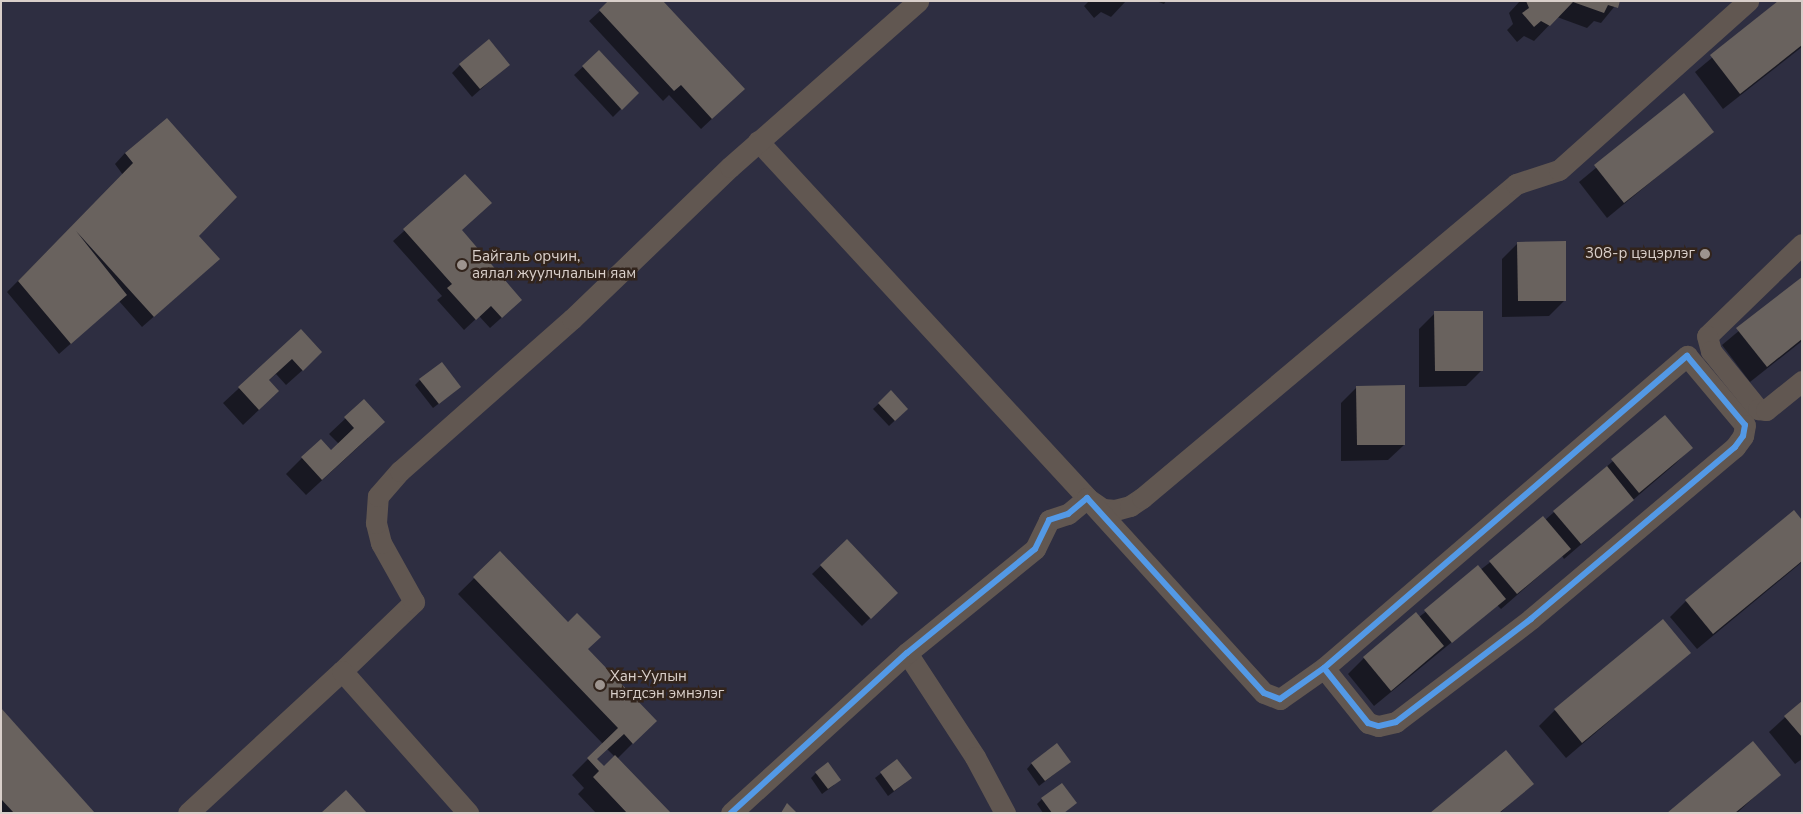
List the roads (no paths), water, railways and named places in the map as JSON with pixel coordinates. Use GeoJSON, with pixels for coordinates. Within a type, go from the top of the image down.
{"type":"FeatureCollection","features":[{"type":"Feature","properties":{"kind":"street"},"geometry":{"type":"LineString","coordinates":[[188,813],[414,602],[381,544],[376,523],[378,496],[400,471],[572,318],[758,141],[918,1]]}},
{"type":"Feature","properties":{"kind":"street"},"geometry":{"type":"LineString","coordinates":[[1087,498],[1102,509],[1115,510],[1130,506],[1142,498],[1516,184],[1559,170],[1748,1]]}},
{"type":"Feature","properties":{"kind":"street"},"geometry":{"type":"LineString","coordinates":[[758,141],[1264,693],[1280,699],[1324,668],[1687,356],[1744,425],[1744,436],[1735,447],[1531,619],[1396,722],[1378,726],[1368,723],[1324,668]]}},
{"type":"Feature","properties":{"kind":"street"},"geometry":{"type":"LineString","coordinates":[[1802,244],[1707,336],[1710,351],[1758,410],[1766,410],[1802,380]]}},
{"type":"Feature","properties":{"kind":"street"},"geometry":{"type":"LineString","coordinates":[[731,813],[907,653],[1035,549],[1049,520],[1068,514],[1087,498]]}},
{"type":"Feature","properties":{"kind":"street"},"geometry":{"type":"LineString","coordinates":[[907,653],[975,757],[1005,813]]}},
{"type":"Feature","properties":{"kind":"street"},"geometry":{"type":"LineString","coordinates":[[342,671],[468,813]]}},
{"type":"Feature","properties":{"kind":"place","name":"308-р цэцэрлэг"},"geometry":{"type":"Point","coordinates":[1705,254]}},
{"type":"Feature","properties":{"kind":"place","name":"Байгаль орчин, аялал жуулчлалын яам"},"geometry":{"type":"Point","coordinates":[462,265]}},
{"type":"Feature","properties":{"kind":"place","name":"Хан-Уулын нэгдсэн эмнэлэг"},"geometry":{"type":"Point","coordinates":[600,685]}}]}
